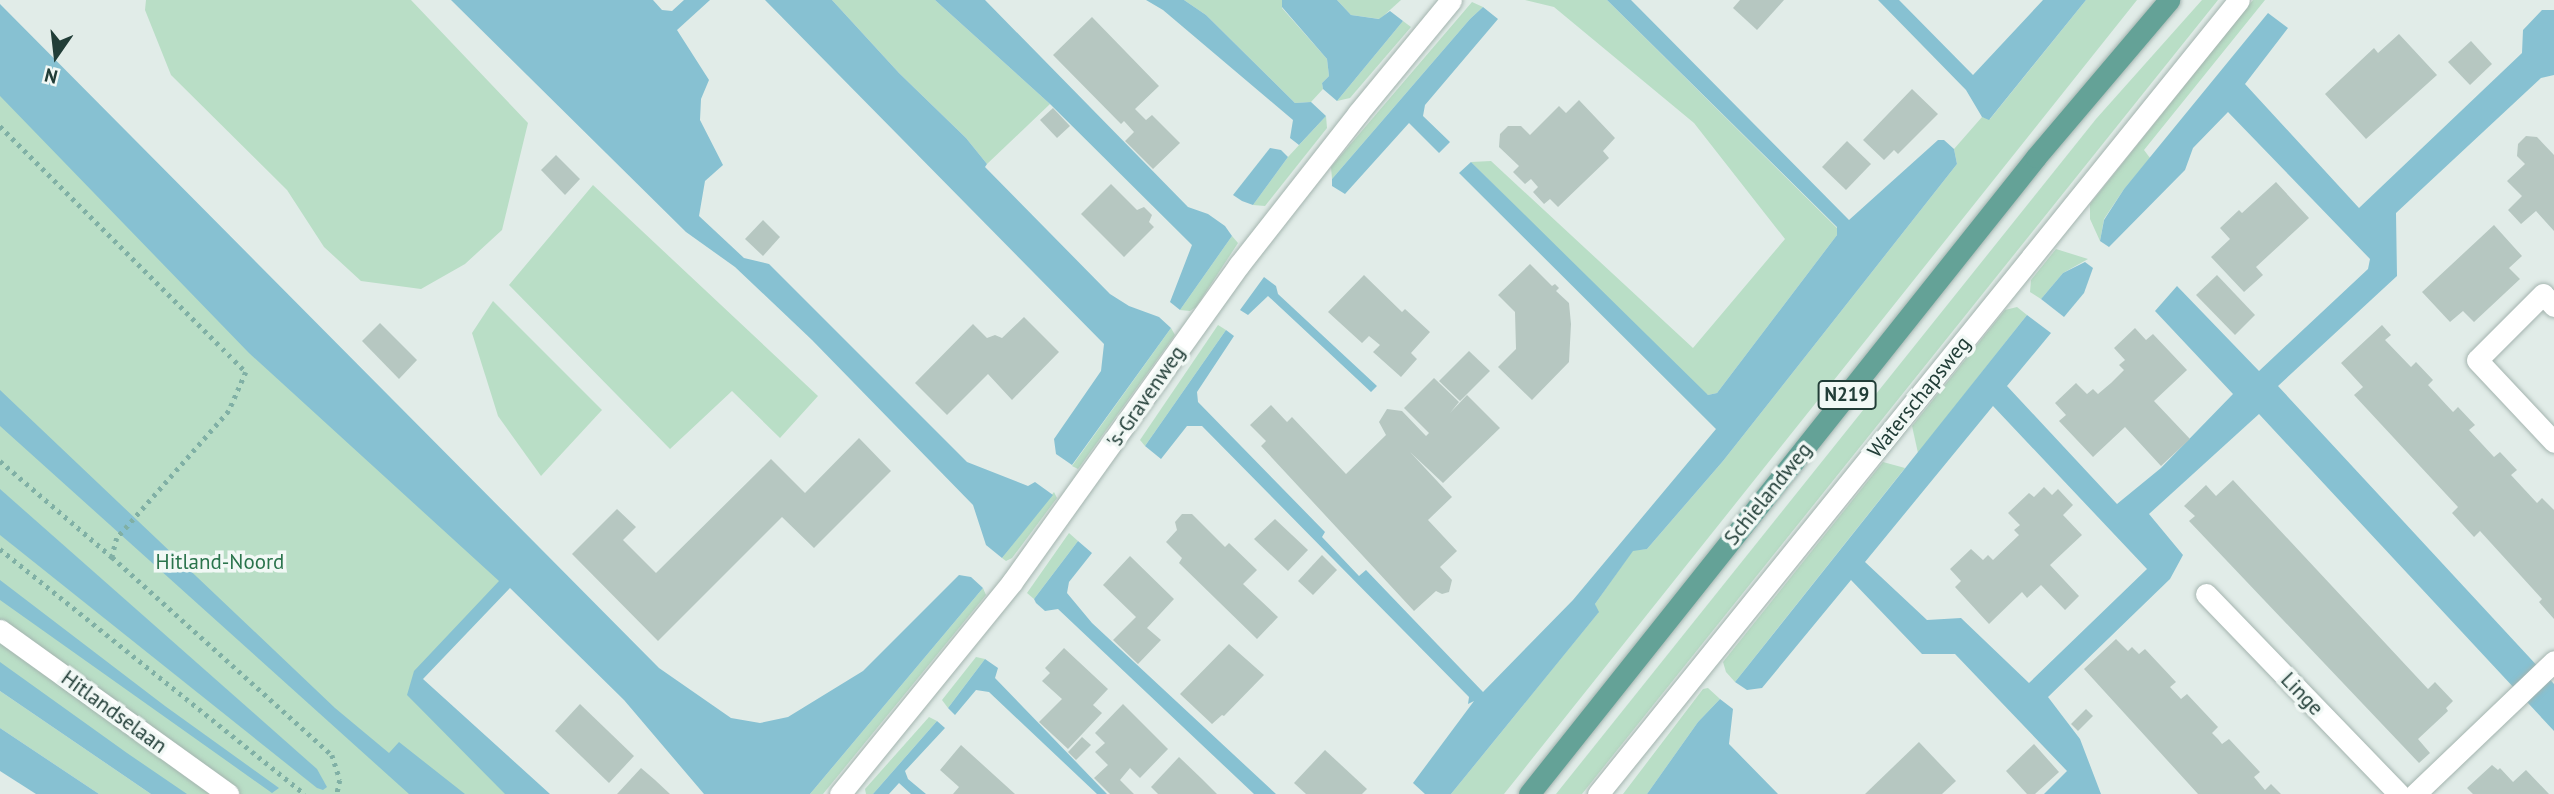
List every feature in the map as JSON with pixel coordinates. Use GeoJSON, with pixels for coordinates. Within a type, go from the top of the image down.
{"type":"FeatureCollection","features":[{"type":"Feature","properties":{"kind":"main road","name":"Schielandweg"},"geometry":{"type":"LineString","coordinates":[[1529,794],[2036,157],[2169,0]]}},
{"type":"Feature","properties":{"kind":"street","name":"'s-Gravenweg"},"geometry":{"type":"LineString","coordinates":[[840,794],[1012,583],[1239,265],[1451,0]]}},
{"type":"Feature","properties":{"kind":"street","name":"Waterschapsweg"},"geometry":{"type":"LineString","coordinates":[[1598,794],[2239,0]]}},
{"type":"Feature","properties":{"kind":"street"},"geometry":{"type":"LineString","coordinates":[[2554,306],[2543,294],[2477,360],[2554,442]]}},
{"type":"Feature","properties":{"kind":"street","name":"Linge"},"geometry":{"type":"LineString","coordinates":[[2206,594],[2399,794]]}},
{"type":"Feature","properties":{"kind":"street","name":"Hitlandselaan"},"geometry":{"type":"LineString","coordinates":[[0,630],[228,794]]}},
{"type":"Feature","properties":{"kind":"street"},"geometry":{"type":"LineString","coordinates":[[2415,794],[2554,661]]}},
{"type":"Feature","properties":{"kind":"path"},"geometry":{"type":"LineString","coordinates":[[0,126],[246,372],[229,411],[117,538],[112,557]]}},
{"type":"Feature","properties":{"kind":"path"},"geometry":{"type":"LineString","coordinates":[[0,461],[112,557],[332,755],[340,780],[337,794]]}},
{"type":"Feature","properties":{"kind":"path"},"geometry":{"type":"LineString","coordinates":[[0,549],[305,794]]}},
{"type":"Feature","properties":{"kind":"green space"},"geometry":{"type":"Polygon","coordinates":[[[146,0],[411,0],[528,123],[502,230],[465,264],[421,289],[361,281],[324,247],[287,190],[171,75],[145,10],[146,0]]]}},
{"type":"Feature","properties":{"kind":"green space"},"geometry":{"type":"Polygon","coordinates":[[[832,0],[935,0],[1050,104],[987,164],[966,138],[899,73],[832,0]]]}},
{"type":"Feature","properties":{"kind":"green space"},"geometry":{"type":"Polygon","coordinates":[[[1184,0],[1282,0],[1282,8],[1327,59],[1329,76],[1322,83],[1323,89],[1311,102],[1295,103],[1206,15],[1184,0]]]}},
{"type":"Feature","properties":{"kind":"green space"},"geometry":{"type":"Polygon","coordinates":[[[1337,0],[1401,0],[1380,19],[1351,15],[1337,0]]]}},
{"type":"Feature","properties":{"kind":"green space"},"geometry":{"type":"Polygon","coordinates":[[[1525,0],[1607,0],[1837,228],[1837,235],[1717,393],[1708,395],[1700,391],[1471,162],[1491,161],[1693,348],[1785,239],[1694,123],[1554,7],[1525,0]]]}},
{"type":"Feature","properties":{"kind":"green space"},"geometry":{"type":"Polygon","coordinates":[[[2086,0],[2137,0],[1504,794],[1451,794],[1598,613],[1595,604],[1633,550],[1647,549],[1723,461],[1957,164],[1954,149],[1982,117],[1990,119],[2086,0]]]}},
{"type":"Feature","properties":{"kind":"green space"},"geometry":{"type":"Polygon","coordinates":[[[2202,0],[2218,0],[1582,794],[1556,794],[2096,119],[2202,0]]]}},
{"type":"Feature","properties":{"kind":"green space"},"geometry":{"type":"Polygon","coordinates":[[[2253,0],[2265,0],[2144,150],[2150,158],[2104,219],[2100,241],[2090,219],[2090,204],[2253,0]]]}},
{"type":"Feature","properties":{"kind":"green space"},"geometry":{"type":"Polygon","coordinates":[[[1472,2],[1483,7],[1332,179],[1331,167],[1472,2]]]}},
{"type":"Feature","properties":{"kind":"green space","name":"Hitland-Noord"},"geometry":{"type":"Polygon","coordinates":[[[0,17],[524,561],[412,682],[534,794],[168,794],[0,679],[0,17]]]}},
{"type":"Feature","properties":{"kind":"green space"},"geometry":{"type":"Polygon","coordinates":[[[1403,21],[1411,27],[1350,98],[1337,101],[1403,21]]]}},
{"type":"Feature","properties":{"kind":"green space"},"geometry":{"type":"Polygon","coordinates":[[[1326,116],[1327,128],[1265,206],[1253,205],[1288,157],[1326,116]]]}},
{"type":"Feature","properties":{"kind":"green space"},"geometry":{"type":"Polygon","coordinates":[[[593,185],[818,396],[780,438],[732,391],[670,449],[509,285],[593,185]]]}},
{"type":"Feature","properties":{"kind":"green space"},"geometry":{"type":"Polygon","coordinates":[[[1232,236],[1238,243],[1196,307],[1190,311],[1180,310],[1232,236]]]}},
{"type":"Feature","properties":{"kind":"green space"},"geometry":{"type":"Polygon","coordinates":[[[2056,249],[2088,259],[2063,273],[2041,299],[2030,292],[2031,280],[2056,249]]]}},
{"type":"Feature","properties":{"kind":"green space"},"geometry":{"type":"Polygon","coordinates":[[[493,301],[602,410],[541,476],[498,416],[472,333],[493,301]]]}},
{"type":"Feature","properties":{"kind":"green space"},"geometry":{"type":"Polygon","coordinates":[[[2017,307],[2027,315],[1918,453],[1912,426],[2005,310],[2017,307]]]}},
{"type":"Feature","properties":{"kind":"green space"},"geometry":{"type":"Polygon","coordinates":[[[1218,325],[1226,330],[1145,446],[1140,440],[1218,325]]]}},
{"type":"Feature","properties":{"kind":"green space"},"geometry":{"type":"Polygon","coordinates":[[[1171,328],[1175,335],[1078,469],[1072,466],[1171,328]]]}},
{"type":"Feature","properties":{"kind":"green space"},"geometry":{"type":"Polygon","coordinates":[[[1883,462],[1905,468],[1735,682],[1726,672],[1723,662],[1883,462]]]}},
{"type":"Feature","properties":{"kind":"green space"},"geometry":{"type":"Polygon","coordinates":[[[1054,492],[1057,498],[1012,558],[1006,561],[1002,558],[1054,492]]]}},
{"type":"Feature","properties":{"kind":"green space"},"geometry":{"type":"Polygon","coordinates":[[[1069,533],[1078,541],[1034,599],[1027,593],[1069,533]]]}},
{"type":"Feature","properties":{"kind":"green space"},"geometry":{"type":"Polygon","coordinates":[[[983,588],[986,595],[823,794],[810,794],[983,588]]]}},
{"type":"Feature","properties":{"kind":"green space"},"geometry":{"type":"Polygon","coordinates":[[[976,657],[985,659],[948,708],[942,700],[976,657]]]}},
{"type":"Feature","properties":{"kind":"green space"},"geometry":{"type":"Polygon","coordinates":[[[1708,688],[1720,699],[1698,722],[1647,794],[1623,794],[1703,689],[1708,688]]]}},
{"type":"Feature","properties":{"kind":"green space"},"geometry":{"type":"Polygon","coordinates":[[[0,691],[151,794],[99,794],[0,728],[0,691]]]}},
{"type":"Feature","properties":{"kind":"green space"},"geometry":{"type":"Polygon","coordinates":[[[929,717],[937,721],[873,794],[866,794],[865,789],[929,717]]]}},
{"type":"Feature","properties":{"kind":"water"},"geometry":{"type":"Polygon","coordinates":[[[451,0],[653,0],[662,10],[672,11],[684,0],[710,0],[677,30],[709,80],[701,99],[700,120],[723,165],[705,181],[699,216],[744,258],[769,264],[967,462],[1028,486],[1035,482],[1053,495],[1002,558],[986,545],[973,505],[812,340],[735,267],[686,232],[451,0]]]}},
{"type":"Feature","properties":{"kind":"water"},"geometry":{"type":"Polygon","coordinates":[[[765,0],[832,0],[899,73],[966,138],[987,164],[985,167],[1110,294],[1129,306],[1159,317],[1171,328],[1072,465],[1056,454],[1054,439],[1101,371],[1104,344],[765,0]]]}},
{"type":"Feature","properties":{"kind":"water"},"geometry":{"type":"Polygon","coordinates":[[[935,0],[985,0],[1188,207],[1208,214],[1225,226],[1232,236],[1180,310],[1170,302],[1192,245],[1050,104],[935,0]]]}},
{"type":"Feature","properties":{"kind":"water"},"geometry":{"type":"Polygon","coordinates":[[[1146,0],[1184,0],[1206,15],[1295,103],[1311,102],[1326,116],[1299,145],[1290,138],[1293,120],[1163,10],[1146,0]]]}},
{"type":"Feature","properties":{"kind":"water"},"geometry":{"type":"Polygon","coordinates":[[[1282,0],[1337,0],[1351,15],[1379,19],[1390,11],[1403,21],[1337,101],[1323,89],[1322,83],[1329,76],[1327,59],[1282,7],[1282,0]]]}},
{"type":"Feature","properties":{"kind":"water"},"geometry":{"type":"Polygon","coordinates":[[[1607,0],[1631,0],[1849,220],[1938,140],[1944,140],[1954,149],[1957,164],[1723,461],[1647,549],[1633,551],[1595,604],[1599,612],[1451,794],[1425,794],[1413,783],[1474,701],[1468,704],[1469,697],[1202,426],[1187,426],[1161,459],[1145,446],[1226,330],[1234,336],[1197,392],[1198,402],[1325,532],[1322,537],[1359,576],[1366,570],[1483,692],[1573,600],[1716,429],[1459,173],[1471,162],[1708,395],[1717,393],[1837,235],[1837,227],[1607,0]]]}},
{"type":"Feature","properties":{"kind":"water"},"geometry":{"type":"Polygon","coordinates":[[[1878,0],[1899,0],[1973,75],[2043,0],[2086,0],[1989,120],[1982,117],[1966,90],[1878,0]]]}},
{"type":"Feature","properties":{"kind":"water"},"geometry":{"type":"Polygon","coordinates":[[[0,4],[659,668],[731,718],[760,723],[788,717],[863,671],[959,575],[971,577],[983,588],[810,794],[704,794],[624,700],[510,588],[423,679],[550,794],[505,794],[407,695],[414,671],[499,581],[249,353],[0,96],[0,4]]]}},
{"type":"Feature","properties":{"kind":"water"},"geometry":{"type":"Polygon","coordinates":[[[1483,7],[1498,19],[1425,105],[1423,116],[1450,142],[1439,153],[1409,123],[1345,194],[1332,186],[1332,179],[1483,7]]]}},
{"type":"Feature","properties":{"kind":"water"},"geometry":{"type":"Polygon","coordinates":[[[2542,10],[2554,10],[2554,75],[2541,78],[2396,213],[2397,276],[2278,386],[2554,684],[2554,731],[2259,414],[2149,514],[2183,555],[2170,579],[2048,697],[2080,739],[2101,794],[2044,794],[2067,771],[1955,654],[1922,654],[1851,580],[1762,688],[1747,690],[1735,682],[2027,315],[2051,333],[2007,386],[2117,504],[2161,468],[2233,394],[2155,311],[2177,286],[2259,371],[2368,269],[2370,259],[2228,112],[2193,148],[2185,170],[2109,247],[2100,241],[2104,220],[2124,189],[2268,13],[2288,28],[2245,84],[2359,208],[2522,53],[2523,30],[2542,10]],[[1993,406],[1865,562],[1927,620],[1961,618],[2029,683],[2147,569],[1993,406]]]}},
{"type":"Feature","properties":{"kind":"water"},"geometry":{"type":"Polygon","coordinates":[[[1270,148],[1281,150],[1288,157],[1253,205],[1242,201],[1233,195],[1270,148]]]}},
{"type":"Feature","properties":{"kind":"water"},"geometry":{"type":"Polygon","coordinates":[[[2085,262],[2093,268],[2084,293],[2064,317],[2041,299],[2063,273],[2085,262]]]}},
{"type":"Feature","properties":{"kind":"water"},"geometry":{"type":"Polygon","coordinates":[[[1264,277],[1276,286],[1278,294],[1377,386],[1371,392],[1268,296],[1248,315],[1240,310],[1264,277]]]}},
{"type":"Feature","properties":{"kind":"water"},"geometry":{"type":"Polygon","coordinates":[[[0,390],[335,708],[389,753],[399,742],[465,794],[409,794],[0,426],[0,390]]]}},
{"type":"Feature","properties":{"kind":"water"},"geometry":{"type":"Polygon","coordinates":[[[0,489],[317,769],[327,787],[323,790],[317,788],[0,535],[0,489]]]}},
{"type":"Feature","properties":{"kind":"water"},"geometry":{"type":"Polygon","coordinates":[[[1078,541],[1092,553],[1069,582],[1067,593],[1092,623],[1276,794],[1254,794],[1058,609],[1045,611],[1036,603],[1034,599],[1078,541]]]}},
{"type":"Feature","properties":{"kind":"water"},"geometry":{"type":"Polygon","coordinates":[[[0,580],[165,706],[279,788],[272,793],[0,600],[0,580]]]}},
{"type":"Feature","properties":{"kind":"water"},"geometry":{"type":"Polygon","coordinates":[[[985,659],[998,668],[995,678],[1107,794],[1097,794],[989,692],[976,690],[955,715],[948,708],[985,659]]]}},
{"type":"Feature","properties":{"kind":"water"},"geometry":{"type":"Polygon","coordinates":[[[0,662],[187,794],[151,794],[0,691],[0,662]]]}},
{"type":"Feature","properties":{"kind":"water"},"geometry":{"type":"Polygon","coordinates":[[[1720,699],[1733,709],[1729,744],[1778,794],[1647,794],[1698,722],[1720,699]]]}},
{"type":"Feature","properties":{"kind":"water"},"geometry":{"type":"Polygon","coordinates":[[[937,721],[945,728],[905,771],[908,779],[926,794],[911,794],[899,783],[889,794],[873,794],[937,721]]]}},
{"type":"Feature","properties":{"kind":"water"},"geometry":{"type":"Polygon","coordinates":[[[0,728],[99,794],[36,794],[0,771],[0,728]]]}},
{"type":"Feature","properties":{"kind":"building"},"geometry":{"type":"Polygon","coordinates":[[[1740,0],[1784,0],[1757,30],[1733,8],[1740,0]]]}},
{"type":"Feature","properties":{"kind":"building"},"geometry":{"type":"Polygon","coordinates":[[[1092,17],[1159,86],[1135,109],[1146,120],[1152,115],[1180,143],[1153,169],[1125,141],[1134,132],[1124,121],[1121,124],[1053,55],[1092,17]]]}},
{"type":"Feature","properties":{"kind":"building"},"geometry":{"type":"Polygon","coordinates":[[[2399,34],[2437,75],[2366,139],[2325,94],[2374,48],[2378,53],[2399,34]]]}},
{"type":"Feature","properties":{"kind":"building"},"geometry":{"type":"Polygon","coordinates":[[[2471,41],[2492,64],[2470,85],[2448,62],[2471,41]]]}},
{"type":"Feature","properties":{"kind":"building"},"geometry":{"type":"Polygon","coordinates":[[[1912,89],[1938,114],[1898,154],[1894,150],[1884,160],[1863,140],[1912,89]]]}},
{"type":"Feature","properties":{"kind":"building"},"geometry":{"type":"Polygon","coordinates":[[[1579,100],[1615,138],[1603,151],[1609,158],[1558,207],[1550,199],[1544,204],[1533,192],[1538,187],[1531,179],[1525,184],[1513,172],[1519,166],[1499,147],[1500,134],[1508,126],[1521,126],[1530,135],[1559,106],[1566,113],[1579,100]]]}},
{"type":"Feature","properties":{"kind":"building"},"geometry":{"type":"Polygon","coordinates":[[[1053,108],[1070,126],[1057,138],[1040,120],[1053,108]]]}},
{"type":"Feature","properties":{"kind":"building"},"geometry":{"type":"Polygon","coordinates":[[[2526,136],[2537,137],[2554,155],[2554,231],[2536,211],[2521,224],[2508,210],[2522,196],[2507,181],[2525,164],[2517,156],[2518,144],[2526,136]]]}},
{"type":"Feature","properties":{"kind":"building"},"geometry":{"type":"Polygon","coordinates":[[[1847,141],[1871,164],[1846,190],[1822,167],[1847,141]]]}},
{"type":"Feature","properties":{"kind":"building"},"geometry":{"type":"Polygon","coordinates":[[[556,155],[580,179],[565,195],[541,170],[556,155]]]}},
{"type":"Feature","properties":{"kind":"building"},"geometry":{"type":"Polygon","coordinates":[[[2276,182],[2309,218],[2256,267],[2263,275],[2244,292],[2211,257],[2230,239],[2220,228],[2239,210],[2242,213],[2276,182]]]}},
{"type":"Feature","properties":{"kind":"building"},"geometry":{"type":"Polygon","coordinates":[[[1111,184],[1137,210],[1144,207],[1152,215],[1149,222],[1154,227],[1124,257],[1081,214],[1111,184]]]}},
{"type":"Feature","properties":{"kind":"building"},"geometry":{"type":"Polygon","coordinates":[[[763,220],[780,237],[763,256],[745,239],[763,220]]]}},
{"type":"Feature","properties":{"kind":"building"},"geometry":{"type":"Polygon","coordinates":[[[2494,225],[2522,256],[2509,268],[2520,279],[2474,322],[2463,311],[2450,322],[2422,292],[2494,225]]]}},
{"type":"Feature","properties":{"kind":"building"},"geometry":{"type":"Polygon","coordinates":[[[1530,264],[1552,286],[1555,284],[1559,288],[1556,291],[1569,303],[1571,324],[1569,362],[1532,400],[1498,367],[1516,349],[1515,312],[1498,295],[1530,264]]]}},
{"type":"Feature","properties":{"kind":"building"},"geometry":{"type":"Polygon","coordinates":[[[1364,275],[1402,312],[1405,309],[1430,332],[1411,353],[1417,359],[1401,377],[1373,352],[1380,345],[1369,336],[1362,343],[1328,312],[1364,275]]]}},
{"type":"Feature","properties":{"kind":"building"},"geometry":{"type":"Polygon","coordinates":[[[2217,275],[2255,315],[2235,335],[2196,295],[2217,275]]]}},
{"type":"Feature","properties":{"kind":"building"},"geometry":{"type":"Polygon","coordinates":[[[1024,317],[1059,352],[1012,400],[988,374],[947,415],[915,383],[973,324],[987,338],[995,335],[1002,338],[1024,317]]]}},
{"type":"Feature","properties":{"kind":"building"},"geometry":{"type":"Polygon","coordinates":[[[380,323],[417,360],[399,379],[362,341],[380,323]]]}},
{"type":"Feature","properties":{"kind":"building"},"geometry":{"type":"Polygon","coordinates":[[[2382,325],[2391,335],[2385,340],[2411,367],[2416,362],[2433,380],[2428,385],[2453,412],[2458,407],[2475,425],[2469,430],[2494,457],[2500,452],[2517,470],[2511,475],[2537,503],[2542,498],[2554,510],[2554,619],[2539,602],[2542,599],[2480,531],[2474,537],[2452,513],[2458,507],[2354,395],[2363,387],[2341,363],[2382,325]]]}},
{"type":"Feature","properties":{"kind":"building"},"geometry":{"type":"Polygon","coordinates":[[[2135,328],[2146,340],[2153,334],[2187,370],[2154,401],[2190,439],[2161,466],[2125,427],[2093,457],[2059,421],[2066,415],[2055,403],[2076,383],[2087,394],[2093,389],[2098,394],[2111,383],[2124,370],[2119,365],[2125,360],[2114,348],[2135,328]]]}},
{"type":"Feature","properties":{"kind":"building"},"geometry":{"type":"Polygon","coordinates":[[[1469,351],[1490,371],[1460,401],[1439,381],[1469,351]]]}},
{"type":"Feature","properties":{"kind":"building"},"geometry":{"type":"Polygon","coordinates":[[[1434,378],[1459,402],[1450,413],[1467,395],[1500,428],[1443,483],[1410,452],[1452,497],[1428,520],[1457,551],[1440,567],[1452,580],[1449,592],[1442,594],[1436,591],[1414,611],[1261,446],[1266,441],[1250,425],[1271,405],[1287,422],[1292,417],[1346,474],[1386,435],[1379,422],[1387,409],[1402,411],[1426,436],[1429,433],[1404,408],[1434,378]]]}},
{"type":"Feature","properties":{"kind":"building"},"geometry":{"type":"Polygon","coordinates":[[[859,438],[891,471],[814,548],[782,517],[658,641],[572,554],[617,509],[636,527],[623,540],[656,573],[771,459],[805,493],[859,438]]]}},
{"type":"Feature","properties":{"kind":"building"},"geometry":{"type":"Polygon","coordinates":[[[2233,480],[2428,689],[2435,682],[2453,701],[2446,708],[2448,711],[2418,739],[2430,753],[2419,763],[2189,521],[2195,516],[2184,506],[2206,485],[2216,496],[2233,480]]]}},
{"type":"Feature","properties":{"kind":"building"},"geometry":{"type":"Polygon","coordinates":[[[2044,487],[2052,495],[2058,489],[2073,505],[2063,515],[2082,535],[2050,565],[2079,596],[2065,610],[2041,585],[2027,598],[2022,592],[1989,624],[1955,587],[1961,581],[1950,569],[1971,549],[1983,560],[1988,555],[1993,560],[2019,535],[2014,530],[2020,525],[2008,513],[2029,493],[2034,497],[2044,487]]]}},
{"type":"Feature","properties":{"kind":"building"},"geometry":{"type":"Polygon","coordinates":[[[1182,514],[1192,514],[1225,547],[1229,543],[1257,570],[1243,584],[1278,617],[1257,639],[1179,563],[1182,558],[1166,542],[1177,530],[1175,522],[1182,514]]]}},
{"type":"Feature","properties":{"kind":"building"},"geometry":{"type":"Polygon","coordinates":[[[1275,519],[1308,550],[1288,571],[1254,539],[1275,519]]]}},
{"type":"Feature","properties":{"kind":"building"},"geometry":{"type":"Polygon","coordinates":[[[1322,555],[1337,570],[1313,595],[1298,581],[1322,555]]]}},
{"type":"Feature","properties":{"kind":"building"},"geometry":{"type":"Polygon","coordinates":[[[1130,556],[1174,599],[1147,628],[1161,640],[1138,664],[1113,640],[1136,617],[1103,585],[1130,556]]]}},
{"type":"Feature","properties":{"kind":"building"},"geometry":{"type":"Polygon","coordinates":[[[2116,639],[2128,651],[2132,647],[2139,654],[2145,649],[2176,682],[2170,687],[2181,699],[2187,694],[2218,727],[2212,733],[2222,744],[2229,739],[2260,772],[2254,777],[2265,790],[2271,784],[2281,794],[2198,794],[2084,669],[2116,639]]]}},
{"type":"Feature","properties":{"kind":"building"},"geometry":{"type":"Polygon","coordinates":[[[1229,644],[1264,675],[1224,716],[1212,724],[1180,694],[1229,644]]]}},
{"type":"Feature","properties":{"kind":"building"},"geometry":{"type":"Polygon","coordinates":[[[1064,648],[1108,689],[1093,705],[1102,713],[1068,749],[1039,722],[1062,699],[1042,681],[1050,673],[1045,668],[1064,648]]]}},
{"type":"Feature","properties":{"kind":"building"},"geometry":{"type":"Polygon","coordinates":[[[580,704],[634,756],[609,783],[555,731],[580,704]]]}},
{"type":"Feature","properties":{"kind":"building"},"geometry":{"type":"Polygon","coordinates":[[[1123,704],[1168,749],[1140,778],[1130,768],[1120,780],[1134,794],[1110,794],[1094,778],[1108,765],[1095,752],[1105,743],[1095,733],[1123,704]]]}},
{"type":"Feature","properties":{"kind":"building"},"geometry":{"type":"Polygon","coordinates":[[[2086,709],[2093,716],[2078,731],[2071,724],[2086,709]]]}},
{"type":"Feature","properties":{"kind":"building"},"geometry":{"type":"Polygon","coordinates":[[[1082,737],[1091,745],[1076,760],[1068,752],[1082,737]]]}},
{"type":"Feature","properties":{"kind":"building"},"geometry":{"type":"Polygon","coordinates":[[[1919,742],[1956,781],[1942,794],[1865,794],[1919,742]]]}},
{"type":"Feature","properties":{"kind":"building"},"geometry":{"type":"Polygon","coordinates":[[[2034,744],[2059,772],[2035,794],[2027,794],[2006,771],[2034,744]]]}},
{"type":"Feature","properties":{"kind":"building"},"geometry":{"type":"Polygon","coordinates":[[[961,745],[1015,794],[953,794],[959,787],[940,770],[961,745]]]}},
{"type":"Feature","properties":{"kind":"building"},"geometry":{"type":"Polygon","coordinates":[[[1325,750],[1367,789],[1362,794],[1306,794],[1294,783],[1325,750]]]}},
{"type":"Feature","properties":{"kind":"building"},"geometry":{"type":"Polygon","coordinates":[[[1179,757],[1217,794],[1158,794],[1151,787],[1179,757]]]}},
{"type":"Feature","properties":{"kind":"building"},"geometry":{"type":"Polygon","coordinates":[[[2492,765],[2498,770],[2500,768],[2513,782],[2526,770],[2549,794],[2473,794],[2467,788],[2492,765]]]}},
{"type":"Feature","properties":{"kind":"building"},"geometry":{"type":"Polygon","coordinates":[[[641,768],[655,780],[670,794],[617,794],[641,768]]]}}]}
